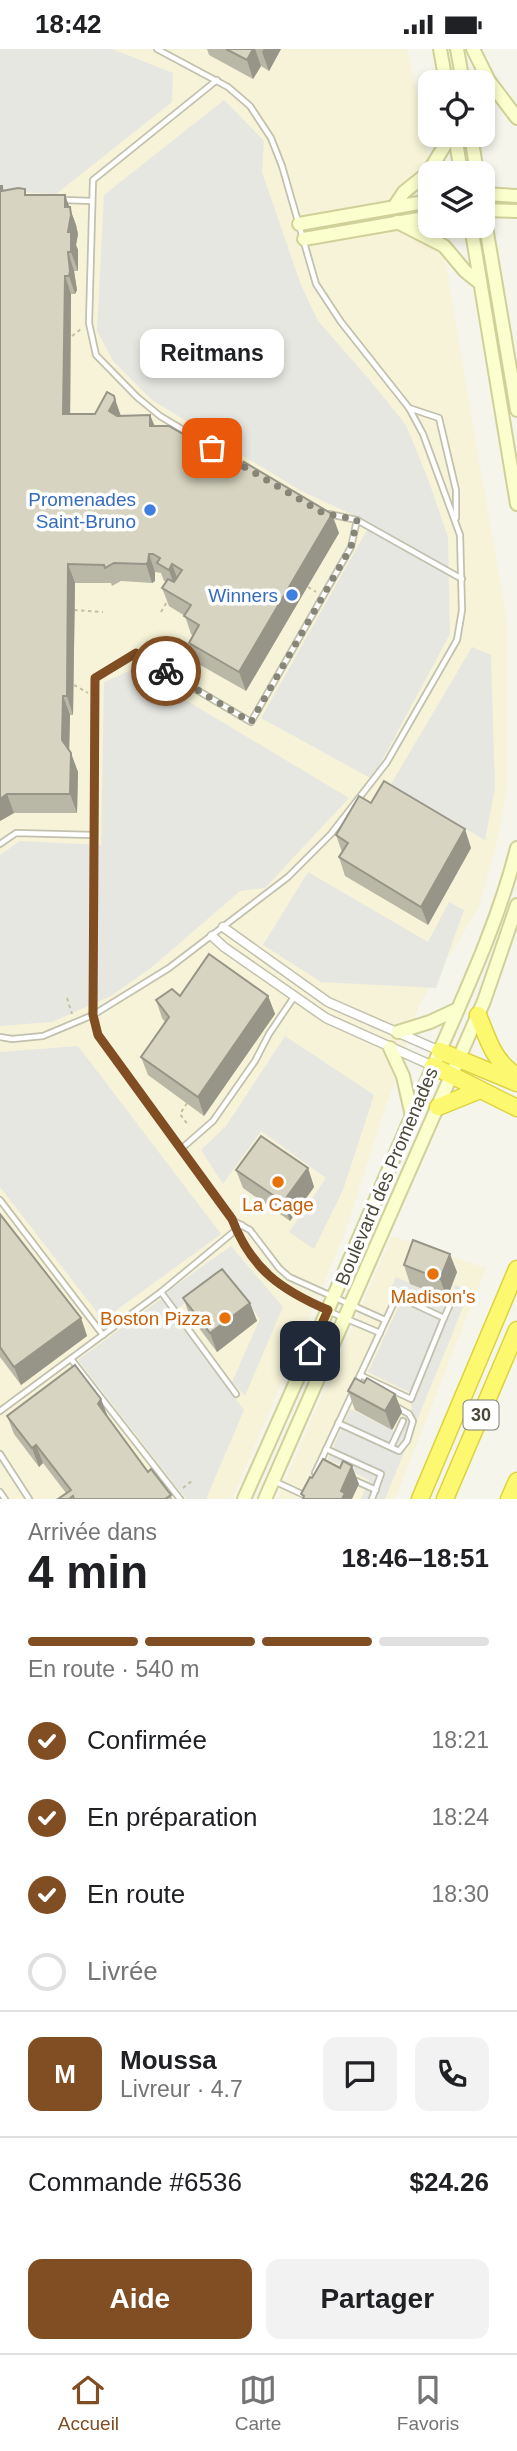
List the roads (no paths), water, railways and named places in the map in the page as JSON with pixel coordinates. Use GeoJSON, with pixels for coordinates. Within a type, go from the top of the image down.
{"type":"FeatureCollection","features":[{"type":"Feature","properties":{"kind":"highway"},"geometry":{"type":"LineString","coordinates":[[478,1014],[492,1052],[517,1076]]}},
{"type":"Feature","properties":{"kind":"highway"},"geometry":{"type":"LineString","coordinates":[[437,1058],[459,1059],[517,1083]]}},
{"type":"Feature","properties":{"kind":"highway"},"geometry":{"type":"LineString","coordinates":[[437,1058],[452,1076],[517,1108]]}},
{"type":"Feature","properties":{"kind":"highway"},"geometry":{"type":"LineString","coordinates":[[438,1107],[480,1090]]}},
{"type":"Feature","properties":{"kind":"highway"},"geometry":{"type":"LineString","coordinates":[[420,1499],[517,1269]]}},
{"type":"Feature","properties":{"kind":"highway","name":"30"},"geometry":{"type":"LineString","coordinates":[[445,1499],[517,1330]]}},
{"type":"Feature","properties":{"kind":"highway"},"geometry":{"type":"LineString","coordinates":[[509,1499],[517,1481]]}},
{"type":"Feature","properties":{"kind":"street"},"geometry":{"type":"LineString","coordinates":[[440,49],[444,70]]}},
{"type":"Feature","properties":{"kind":"street"},"geometry":{"type":"LineString","coordinates":[[457,49],[461,70]]}},
{"type":"Feature","properties":{"kind":"street"},"geometry":{"type":"LineString","coordinates":[[473,49],[489,81],[517,118]]}},
{"type":"Feature","properties":{"kind":"street"},"geometry":{"type":"LineString","coordinates":[[394,207],[404,192],[433,167],[446,147]]}},
{"type":"Feature","properties":{"kind":"street"},"geometry":{"type":"LineString","coordinates":[[495,194],[517,195]]}},
{"type":"Feature","properties":{"kind":"street"},"geometry":{"type":"LineString","coordinates":[[299,224],[418,203]]}},
{"type":"Feature","properties":{"kind":"street"},"geometry":{"type":"LineString","coordinates":[[495,210],[517,211]]}},
{"type":"Feature","properties":{"kind":"street"},"geometry":{"type":"LineString","coordinates":[[304,239],[418,218]]}},
{"type":"Feature","properties":{"kind":"street"},"geometry":{"type":"LineString","coordinates":[[397,222],[444,246],[465,271],[480,283]]}},
{"type":"Feature","properties":{"kind":"street"},"geometry":{"type":"LineString","coordinates":[[473,238],[517,504]]}},
{"type":"Feature","properties":{"kind":"street"},"geometry":{"type":"LineString","coordinates":[[488,238],[516,404]]}},
{"type":"Feature","properties":{"kind":"street"},"geometry":{"type":"LineString","coordinates":[[516,404],[517,381]]}},
{"type":"Feature","properties":{"kind":"street","name":"Boulevard des Promenades"},"geometry":{"type":"LineString","coordinates":[[244,1499],[458,1009],[497,914],[517,848]]}},
{"type":"Feature","properties":{"kind":"street","name":"Boulevard des Promenades"},"geometry":{"type":"LineString","coordinates":[[265,1499],[452,1076],[495,973],[517,905]]}},
{"type":"Feature","properties":{"kind":"street"},"geometry":{"type":"LineString","coordinates":[[223,927],[322,998],[398,1032],[437,1058]]}},
{"type":"Feature","properties":{"kind":"street"},"geometry":{"type":"LineString","coordinates":[[212,936],[331,1021],[390,1048],[437,1058]]}},
{"type":"Feature","properties":{"kind":"street"},"geometry":{"type":"LineString","coordinates":[[398,1032],[430,1022],[458,1009]]}},
{"type":"Feature","properties":{"kind":"street"},"geometry":{"type":"LineString","coordinates":[[390,1048],[403,1076],[412,1116]]}},
{"type":"Feature","properties":{"kind":"lane"},"geometry":{"type":"LineString","coordinates":[[0,1037],[12,1039],[43,1035],[93,1015],[212,936],[297,869],[331,834],[383,768],[457,640],[462,611],[460,535],[423,434],[410,408],[321,293],[314,278],[279,156],[267,130],[243,100],[216,80],[157,49]]}},
{"type":"Feature","properties":{"kind":"lane"},"geometry":{"type":"LineString","coordinates":[[216,80],[93,180],[89,323],[96,355],[137,397],[184,432],[249,470]]}},
{"type":"Feature","properties":{"kind":"lane"},"geometry":{"type":"LineString","coordinates":[[62,200],[92,201]]}},
{"type":"Feature","properties":{"kind":"lane"},"geometry":{"type":"LineString","coordinates":[[410,408],[439,418],[456,490],[456,523]]}},
{"type":"Feature","properties":{"kind":"lane"},"geometry":{"type":"LineString","coordinates":[[323,513],[357,520],[462,579]]}},
{"type":"Feature","properties":{"kind":"lane"},"geometry":{"type":"LineString","coordinates":[[357,520],[351,547],[251,722],[136,653],[95,678],[93,1015],[98,1035],[232,1219],[246,1247],[275,1282],[292,1294],[380,1333]]}},
{"type":"Feature","properties":{"kind":"lane"},"geometry":{"type":"LineString","coordinates":[[0,844],[16,833],[94,835]]}},
{"type":"Feature","properties":{"kind":"lane"},"geometry":{"type":"LineString","coordinates":[[181,1149],[213,1121],[255,1061],[294,997]]}},
{"type":"Feature","properties":{"kind":"lane"},"geometry":{"type":"LineString","coordinates":[[0,1201],[103,1335]]}},
{"type":"Feature","properties":{"kind":"lane"},"geometry":{"type":"LineString","coordinates":[[232,1219],[250,1230],[289,1277],[385,1320]]}},
{"type":"Feature","properties":{"kind":"lane"},"geometry":{"type":"LineString","coordinates":[[0,1411],[161,1292],[242,1225]]}},
{"type":"Feature","properties":{"kind":"lane"},"geometry":{"type":"LineString","coordinates":[[161,1292],[236,1394]]}},
{"type":"Feature","properties":{"kind":"lane"},"geometry":{"type":"LineString","coordinates":[[273,1481],[304,1497],[397,1296],[444,1318]]}},
{"type":"Feature","properties":{"kind":"lane"},"geometry":{"type":"LineString","coordinates":[[360,1375],[411,1399],[452,1300]]}},
{"type":"Feature","properties":{"kind":"lane"},"geometry":{"type":"LineString","coordinates":[[71,1359],[178,1497]]}},
{"type":"Feature","properties":{"kind":"lane"},"geometry":{"type":"LineString","coordinates":[[355,1387],[366,1392]]}},
{"type":"Feature","properties":{"kind":"lane"},"geometry":{"type":"LineString","coordinates":[[338,1423],[399,1451],[407,1441],[413,1421],[404,1410],[387,1402]]}},
{"type":"Feature","properties":{"kind":"lane"},"geometry":{"type":"LineString","coordinates":[[391,1447],[403,1421]]}},
{"type":"Feature","properties":{"kind":"lane"},"geometry":{"type":"LineString","coordinates":[[326,1449],[381,1475],[372,1499]]}},
{"type":"Feature","properties":{"kind":"lane"},"geometry":{"type":"LineString","coordinates":[[0,1454],[29,1499]]}},
{"type":"Feature","properties":{"kind":"lane"},"geometry":{"type":"LineString","coordinates":[[320,1462],[329,1467]]}},
{"type":"Feature","properties":{"kind":"lane"},"geometry":{"type":"LineString","coordinates":[[347,1476],[376,1490]]}},
{"type":"Feature","properties":{"kind":"lane"},"geometry":{"type":"LineString","coordinates":[[0,1492],[5,1499]]}},
{"type":"Feature","properties":{"kind":"place","name":"Reitmans"},"geometry":{"type":"Point","coordinates":[212,448]}},
{"type":"Feature","properties":{"kind":"place","name":"Promenades Saint-Bruno"},"geometry":{"type":"Point","coordinates":[150,510]}},
{"type":"Feature","properties":{"kind":"place","name":"Winners"},"geometry":{"type":"Point","coordinates":[292,595]}},
{"type":"Feature","properties":{"kind":"place","name":"La Cage"},"geometry":{"type":"Point","coordinates":[278,1182]}},
{"type":"Feature","properties":{"kind":"place","name":"Madison's"},"geometry":{"type":"Point","coordinates":[433,1274]}},
{"type":"Feature","properties":{"kind":"place","name":"Boston Pizza"},"geometry":{"type":"Point","coordinates":[225,1318]}}]}
